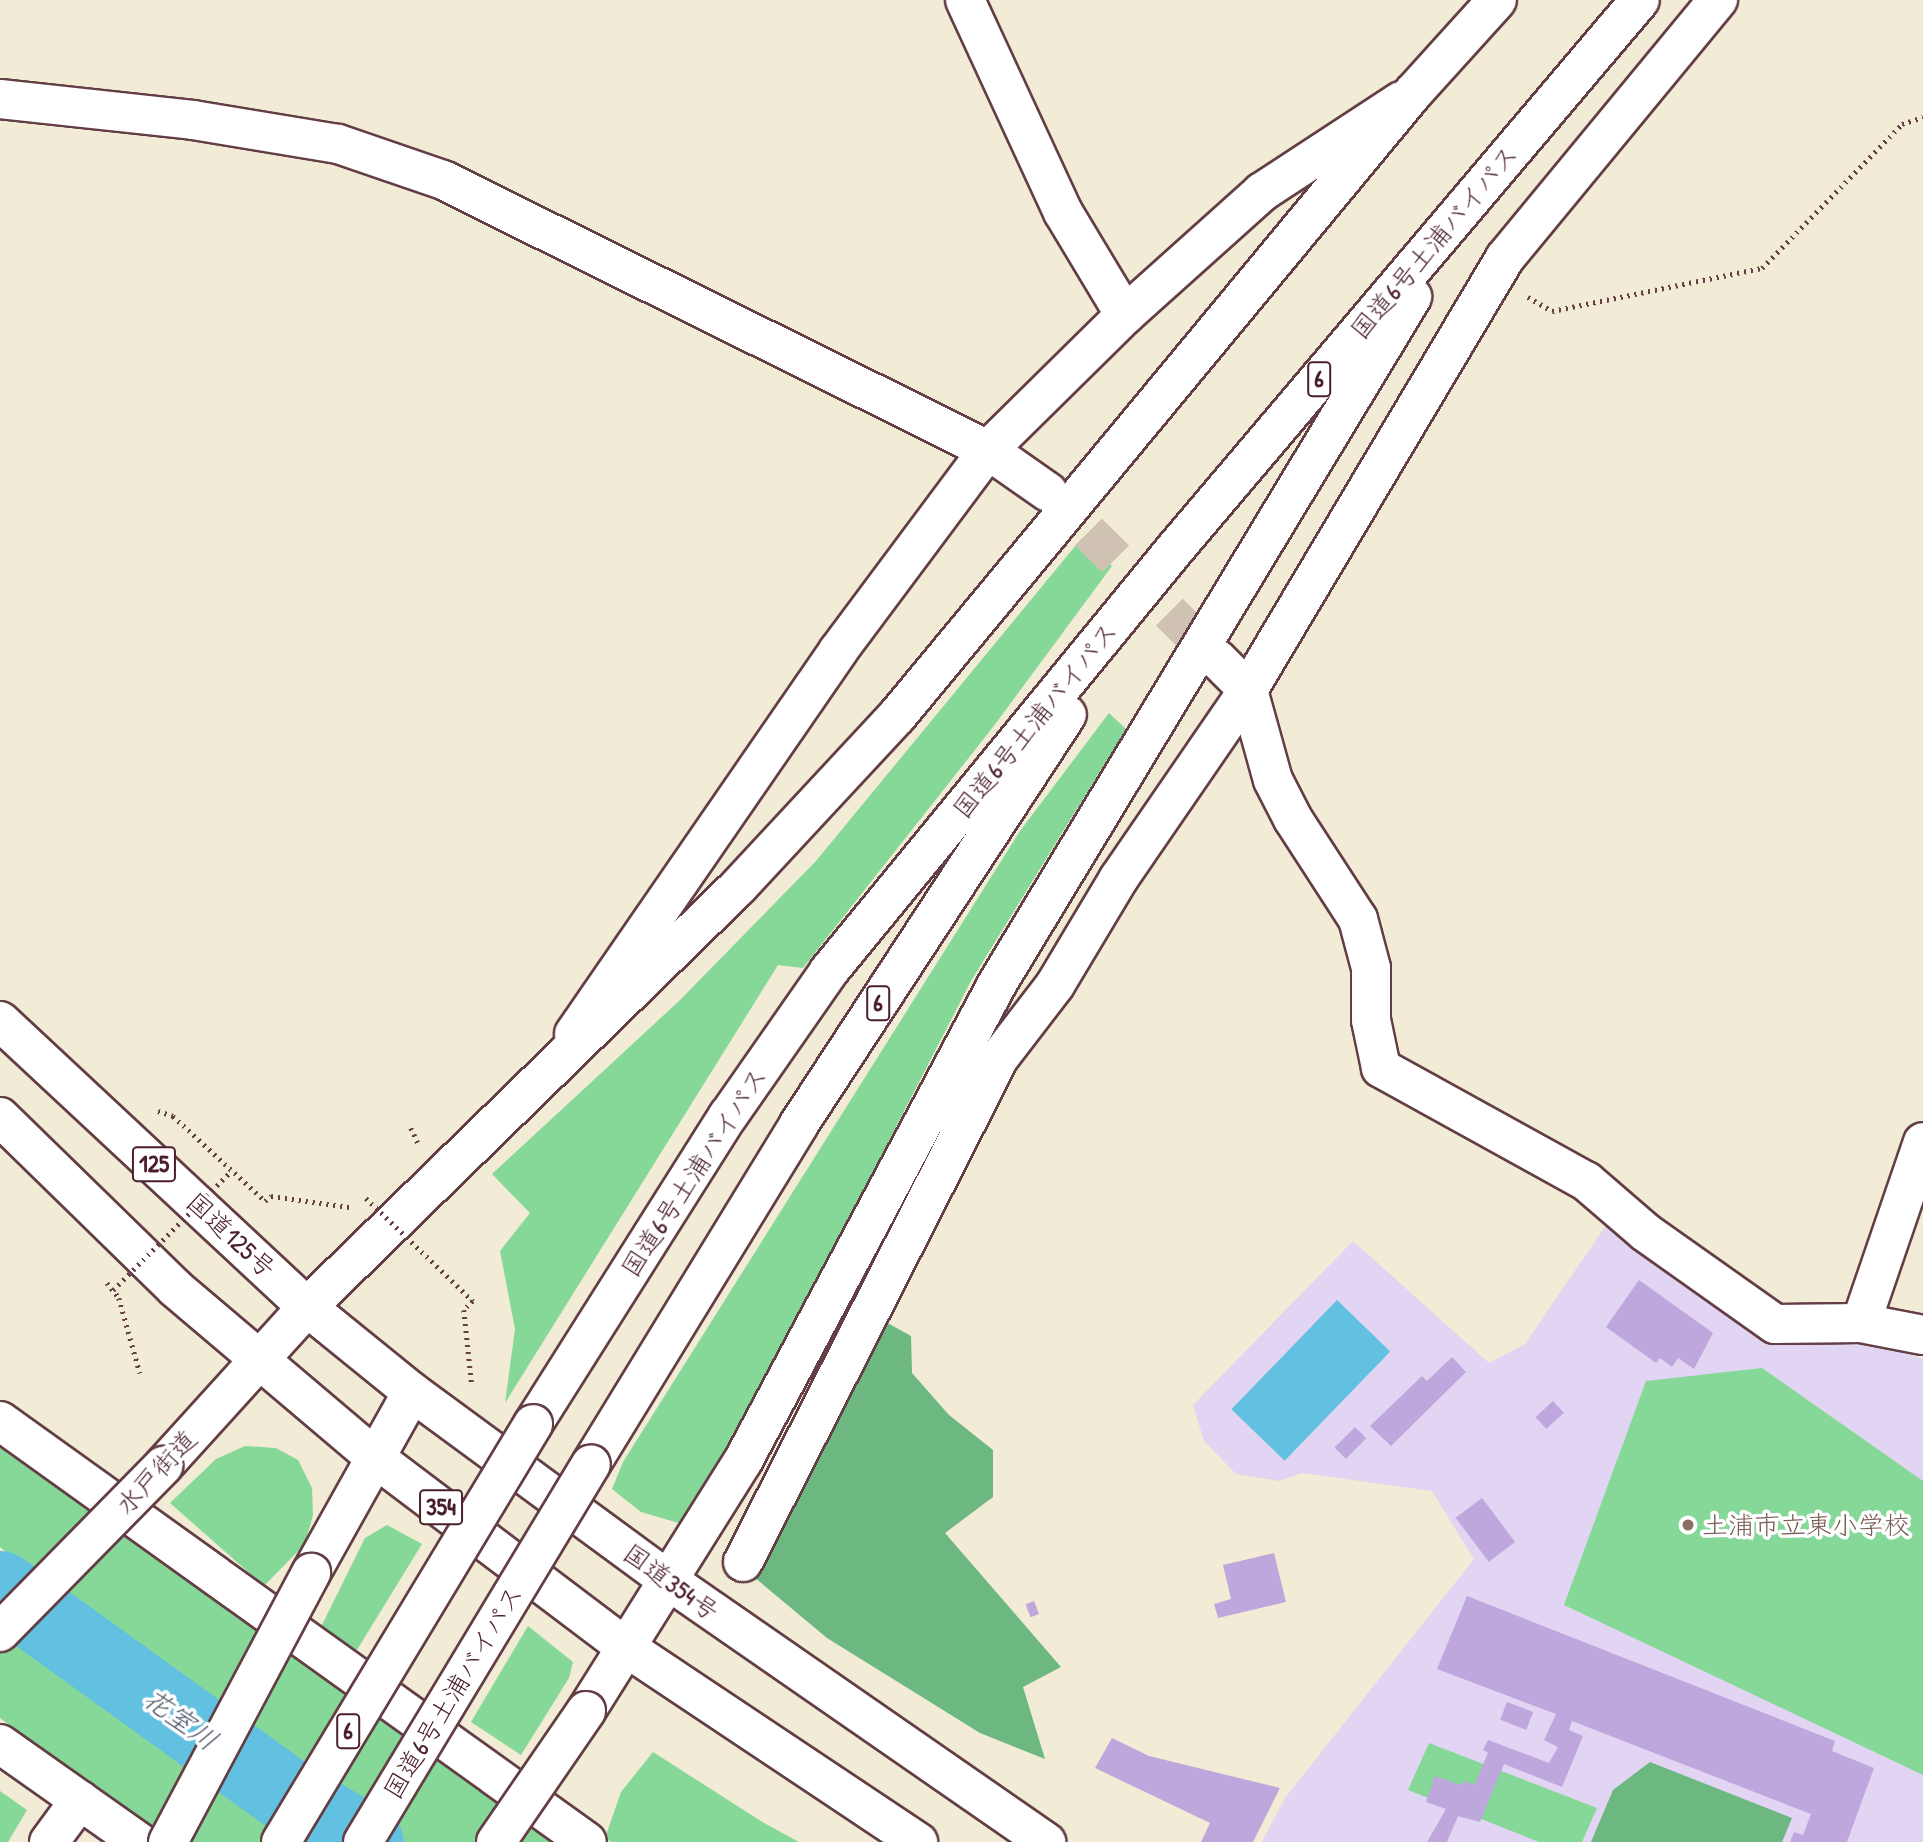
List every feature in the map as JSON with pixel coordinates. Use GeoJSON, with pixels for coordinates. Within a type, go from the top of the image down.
{"type":"FeatureCollection","features":[{"type":"Feature","properties":{"kind":"main road"},"geometry":{"type":"LineString","coordinates":[[965,0],[1063,212],[1125,315]]}},
{"type":"Feature","properties":{"kind":"main road"},"geometry":{"type":"LineString","coordinates":[[559,1056],[738,887],[897,716],[1413,93],[1497,0]]}},
{"type":"Feature","properties":{"kind":"main road","name":"国道6号土浦バイパス"},"geometry":{"type":"LineString","coordinates":[[281,1842],[533,1424],[728,1116],[829,971],[1175,549],[1640,0]]}},
{"type":"Feature","properties":{"kind":"main road"},"geometry":{"type":"LineString","coordinates":[[743,1562],[999,1058],[1055,985],[1119,878],[1248,690],[1493,276],[1718,0]]}},
{"type":"Feature","properties":{"kind":"main road"},"geometry":{"type":"LineString","coordinates":[[559,1056],[838,651],[988,450],[1125,315],[1262,192],[1413,93]]}},
{"type":"Feature","properties":{"kind":"main road"},"geometry":{"type":"LineString","coordinates":[[0,99],[193,120],[338,144],[443,180],[988,450],[1048,492]]}},
{"type":"Feature","properties":{"kind":"main road"},"geometry":{"type":"LineString","coordinates":[[496,1842],[627,1648],[743,1461],[997,984],[1462,210]]}},
{"type":"Feature","properties":{"kind":"main road","name":"国道6号土浦バイパス"},"geometry":{"type":"LineString","coordinates":[[363,1842],[799,1124],[1175,549]]}},
{"type":"Feature","properties":{"kind":"main road"},"geometry":{"type":"LineString","coordinates":[[1217,659],[1248,690],[1273,780],[1293,819],[1358,919],[1371,968],[1371,1020],[1381,1068],[1587,1181],[1655,1240],[1775,1324],[1861,1323],[1923,1335]]}},
{"type":"Feature","properties":{"kind":"main road","name":"国道125号"},"geometry":{"type":"LineString","coordinates":[[0,1021],[307,1307]]}},
{"type":"Feature","properties":{"kind":"main road","name":"水戸街道"},"geometry":{"type":"LineString","coordinates":[[0,1632],[163,1466],[307,1307],[559,1056]]}},
{"type":"Feature","properties":{"kind":"main road"},"geometry":{"type":"LineString","coordinates":[[0,1117],[257,1362]]}},
{"type":"Feature","properties":{"kind":"main road"},"geometry":{"type":"LineString","coordinates":[[1861,1323],[1923,1142]]}},
{"type":"Feature","properties":{"kind":"main road","name":"国道354号"},"geometry":{"type":"LineString","coordinates":[[307,1307],[412,1392],[669,1581],[1046,1842]]}},
{"type":"Feature","properties":{"kind":"main road","name":"354"},"geometry":{"type":"LineString","coordinates":[[257,1362],[374,1457],[627,1648],[918,1842]]}},
{"type":"Feature","properties":{"kind":"main road"},"geometry":{"type":"LineString","coordinates":[[168,1842],[311,1573],[412,1392]]}},
{"type":"Feature","properties":{"kind":"main road"},"geometry":{"type":"LineString","coordinates":[[0,1421],[587,1842]]}},
{"type":"Feature","properties":{"kind":"main road"},"geometry":{"type":"LineString","coordinates":[[0,1744],[139,1842]]}},
{"type":"Feature","properties":{"kind":"main road"},"geometry":{"type":"LineString","coordinates":[[49,1842],[80,1800]]}},
{"type":"Feature","properties":{"kind":"path"},"geometry":{"type":"LineString","coordinates":[[1493,276],[1552,311],[1762,268],[1902,124],[1923,117]]}},
{"type":"Feature","properties":{"kind":"path"},"geometry":{"type":"LineString","coordinates":[[173,1116],[264,1201],[271,1196],[354,1208],[366,1198],[473,1301],[464,1310],[472,1386]]}},
{"type":"Feature","properties":{"kind":"path"},"geometry":{"type":"LineString","coordinates":[[411,1128],[418,1144]]}},
{"type":"Feature","properties":{"kind":"path"},"geometry":{"type":"LineString","coordinates":[[140,1373],[119,1298],[112,1288],[231,1171]]}},
{"type":"Feature","properties":{"kind":"shaded area","name":"土浦市立東小学校"},"geometry":{"type":"Polygon","coordinates":[[[1609,1221],[1733,1320],[1775,1340],[1869,1342],[1923,1359],[1923,1842],[1262,1842],[1285,1798],[1474,1559],[1432,1491],[1302,1473],[1279,1481],[1236,1474],[1204,1441],[1193,1405],[1353,1241],[1489,1363],[1525,1344],[1609,1221]]]}},
{"type":"Feature","properties":{"kind":"green space"},"geometry":{"type":"Polygon","coordinates":[[[1081,539],[1112,566],[993,727],[803,968],[778,965],[505,1403],[515,1329],[500,1251],[530,1213],[492,1174],[679,1001],[816,861],[1081,539]]]}},
{"type":"Feature","properties":{"kind":"green space"},"geometry":{"type":"Polygon","coordinates":[[[1109,713],[1126,729],[971,981],[696,1516],[682,1524],[641,1512],[612,1489],[623,1462],[1020,831],[1109,713]]]}},
{"type":"Feature","properties":{"kind":"green space"},"geometry":{"type":"Polygon","coordinates":[[[884,1321],[911,1336],[912,1373],[949,1415],[993,1450],[993,1497],[945,1533],[1061,1667],[1023,1687],[1045,1759],[980,1733],[827,1638],[754,1577],[884,1321]]]}},
{"type":"Feature","properties":{"kind":"green space"},"geometry":{"type":"Polygon","coordinates":[[[1762,1368],[1923,1481],[1923,1775],[1564,1605],[1646,1381],[1762,1368]]]}},
{"type":"Feature","properties":{"kind":"green space"},"geometry":{"type":"Polygon","coordinates":[[[245,1446],[276,1448],[298,1460],[312,1488],[313,1515],[305,1544],[264,1586],[170,1503],[216,1459],[245,1446]]]}},
{"type":"Feature","properties":{"kind":"green space"},"geometry":{"type":"Polygon","coordinates":[[[0,1447],[560,1842],[395,1842],[337,1807],[209,1705],[173,1698],[175,1680],[91,1626],[0,1547],[0,1447]]]}},
{"type":"Feature","properties":{"kind":"green space"},"geometry":{"type":"Polygon","coordinates":[[[387,1525],[422,1544],[352,1658],[319,1631],[365,1538],[387,1525]]]}},
{"type":"Feature","properties":{"kind":"green space"},"geometry":{"type":"Polygon","coordinates":[[[0,1611],[142,1707],[302,1831],[328,1835],[337,1842],[173,1842],[0,1718],[0,1611]]]}},
{"type":"Feature","properties":{"kind":"green space"},"geometry":{"type":"Polygon","coordinates":[[[528,1626],[573,1662],[569,1678],[521,1755],[471,1722],[528,1626]]]}},
{"type":"Feature","properties":{"kind":"green space"},"geometry":{"type":"Polygon","coordinates":[[[1429,1743],[1597,1808],[1582,1842],[1539,1842],[1408,1790],[1429,1743]]]}},
{"type":"Feature","properties":{"kind":"green space"},"geometry":{"type":"Polygon","coordinates":[[[653,1752],[764,1823],[799,1842],[611,1842],[605,1838],[621,1792],[653,1752]]]}},
{"type":"Feature","properties":{"kind":"green space"},"geometry":{"type":"Polygon","coordinates":[[[1650,1762],[1792,1818],[1782,1842],[1591,1842],[1613,1790],[1650,1762]]]}},
{"type":"Feature","properties":{"kind":"green space"},"geometry":{"type":"Polygon","coordinates":[[[0,1791],[27,1810],[8,1842],[0,1842],[0,1791]]]}},
{"type":"Feature","properties":{"kind":"water"},"geometry":{"type":"Polygon","coordinates":[[[1337,1300],[1390,1351],[1285,1461],[1231,1409],[1337,1300]]]}},
{"type":"Feature","properties":{"kind":"building"},"geometry":{"type":"Polygon","coordinates":[[[1639,1280],[1713,1333],[1694,1369],[1678,1358],[1672,1367],[1660,1358],[1656,1363],[1606,1327],[1639,1280]]]}},
{"type":"Feature","properties":{"kind":"building"},"geometry":{"type":"Polygon","coordinates":[[[1452,1357],[1466,1372],[1391,1446],[1370,1426],[1422,1376],[1427,1381],[1452,1357]]]}},
{"type":"Feature","properties":{"kind":"building"},"geometry":{"type":"Polygon","coordinates":[[[1553,1401],[1564,1413],[1546,1429],[1535,1417],[1553,1401]]]}},
{"type":"Feature","properties":{"kind":"building"},"geometry":{"type":"Polygon","coordinates":[[[1355,1427],[1366,1438],[1346,1459],[1334,1448],[1355,1427]]]}},
{"type":"Feature","properties":{"kind":"building"},"geometry":{"type":"Polygon","coordinates":[[[1482,1498],[1515,1542],[1489,1562],[1456,1518],[1482,1498]]]}},
{"type":"Feature","properties":{"kind":"building"},"geometry":{"type":"Polygon","coordinates":[[[1274,1553],[1286,1602],[1218,1618],[1214,1604],[1231,1599],[1223,1565],[1274,1553]]]}},
{"type":"Feature","properties":{"kind":"building"},"geometry":{"type":"Polygon","coordinates":[[[1467,1596],[1835,1741],[1832,1751],[1874,1768],[1847,1842],[1790,1842],[1794,1832],[1803,1835],[1811,1814],[1572,1721],[1569,1730],[1583,1736],[1562,1787],[1504,1764],[1480,1822],[1458,1816],[1447,1842],[1427,1842],[1446,1809],[1426,1802],[1435,1776],[1461,1785],[1466,1781],[1474,1785],[1488,1753],[1483,1750],[1488,1740],[1549,1763],[1558,1747],[1544,1740],[1556,1714],[1437,1669],[1467,1596]]]}},
{"type":"Feature","properties":{"kind":"building"},"geometry":{"type":"Polygon","coordinates":[[[1034,1601],[1039,1614],[1031,1617],[1026,1604],[1034,1601]]]}},
{"type":"Feature","properties":{"kind":"building"},"geometry":{"type":"Polygon","coordinates":[[[1507,1702],[1533,1712],[1526,1730],[1500,1720],[1507,1702]]]}},
{"type":"Feature","properties":{"kind":"building"},"geometry":{"type":"Polygon","coordinates":[[[1112,1738],[1149,1756],[1280,1788],[1253,1842],[1201,1842],[1210,1823],[1095,1768],[1112,1738]]]}},
{"type":"Feature","properties":{"kind":"waterway","name":"花室川"},"geometry":{"type":"LineString","coordinates":[[0,1588],[290,1797],[366,1842]]}},
{"type":"Feature","properties":{"kind":"tunnel"},"geometry":{"type":"LineString","coordinates":[[1048,492],[1217,659]]}},
{"type":"Feature","properties":{"kind":"place","name":"土浦市立東小学校"},"geometry":{"type":"Point","coordinates":[1688,1525]}}]}
